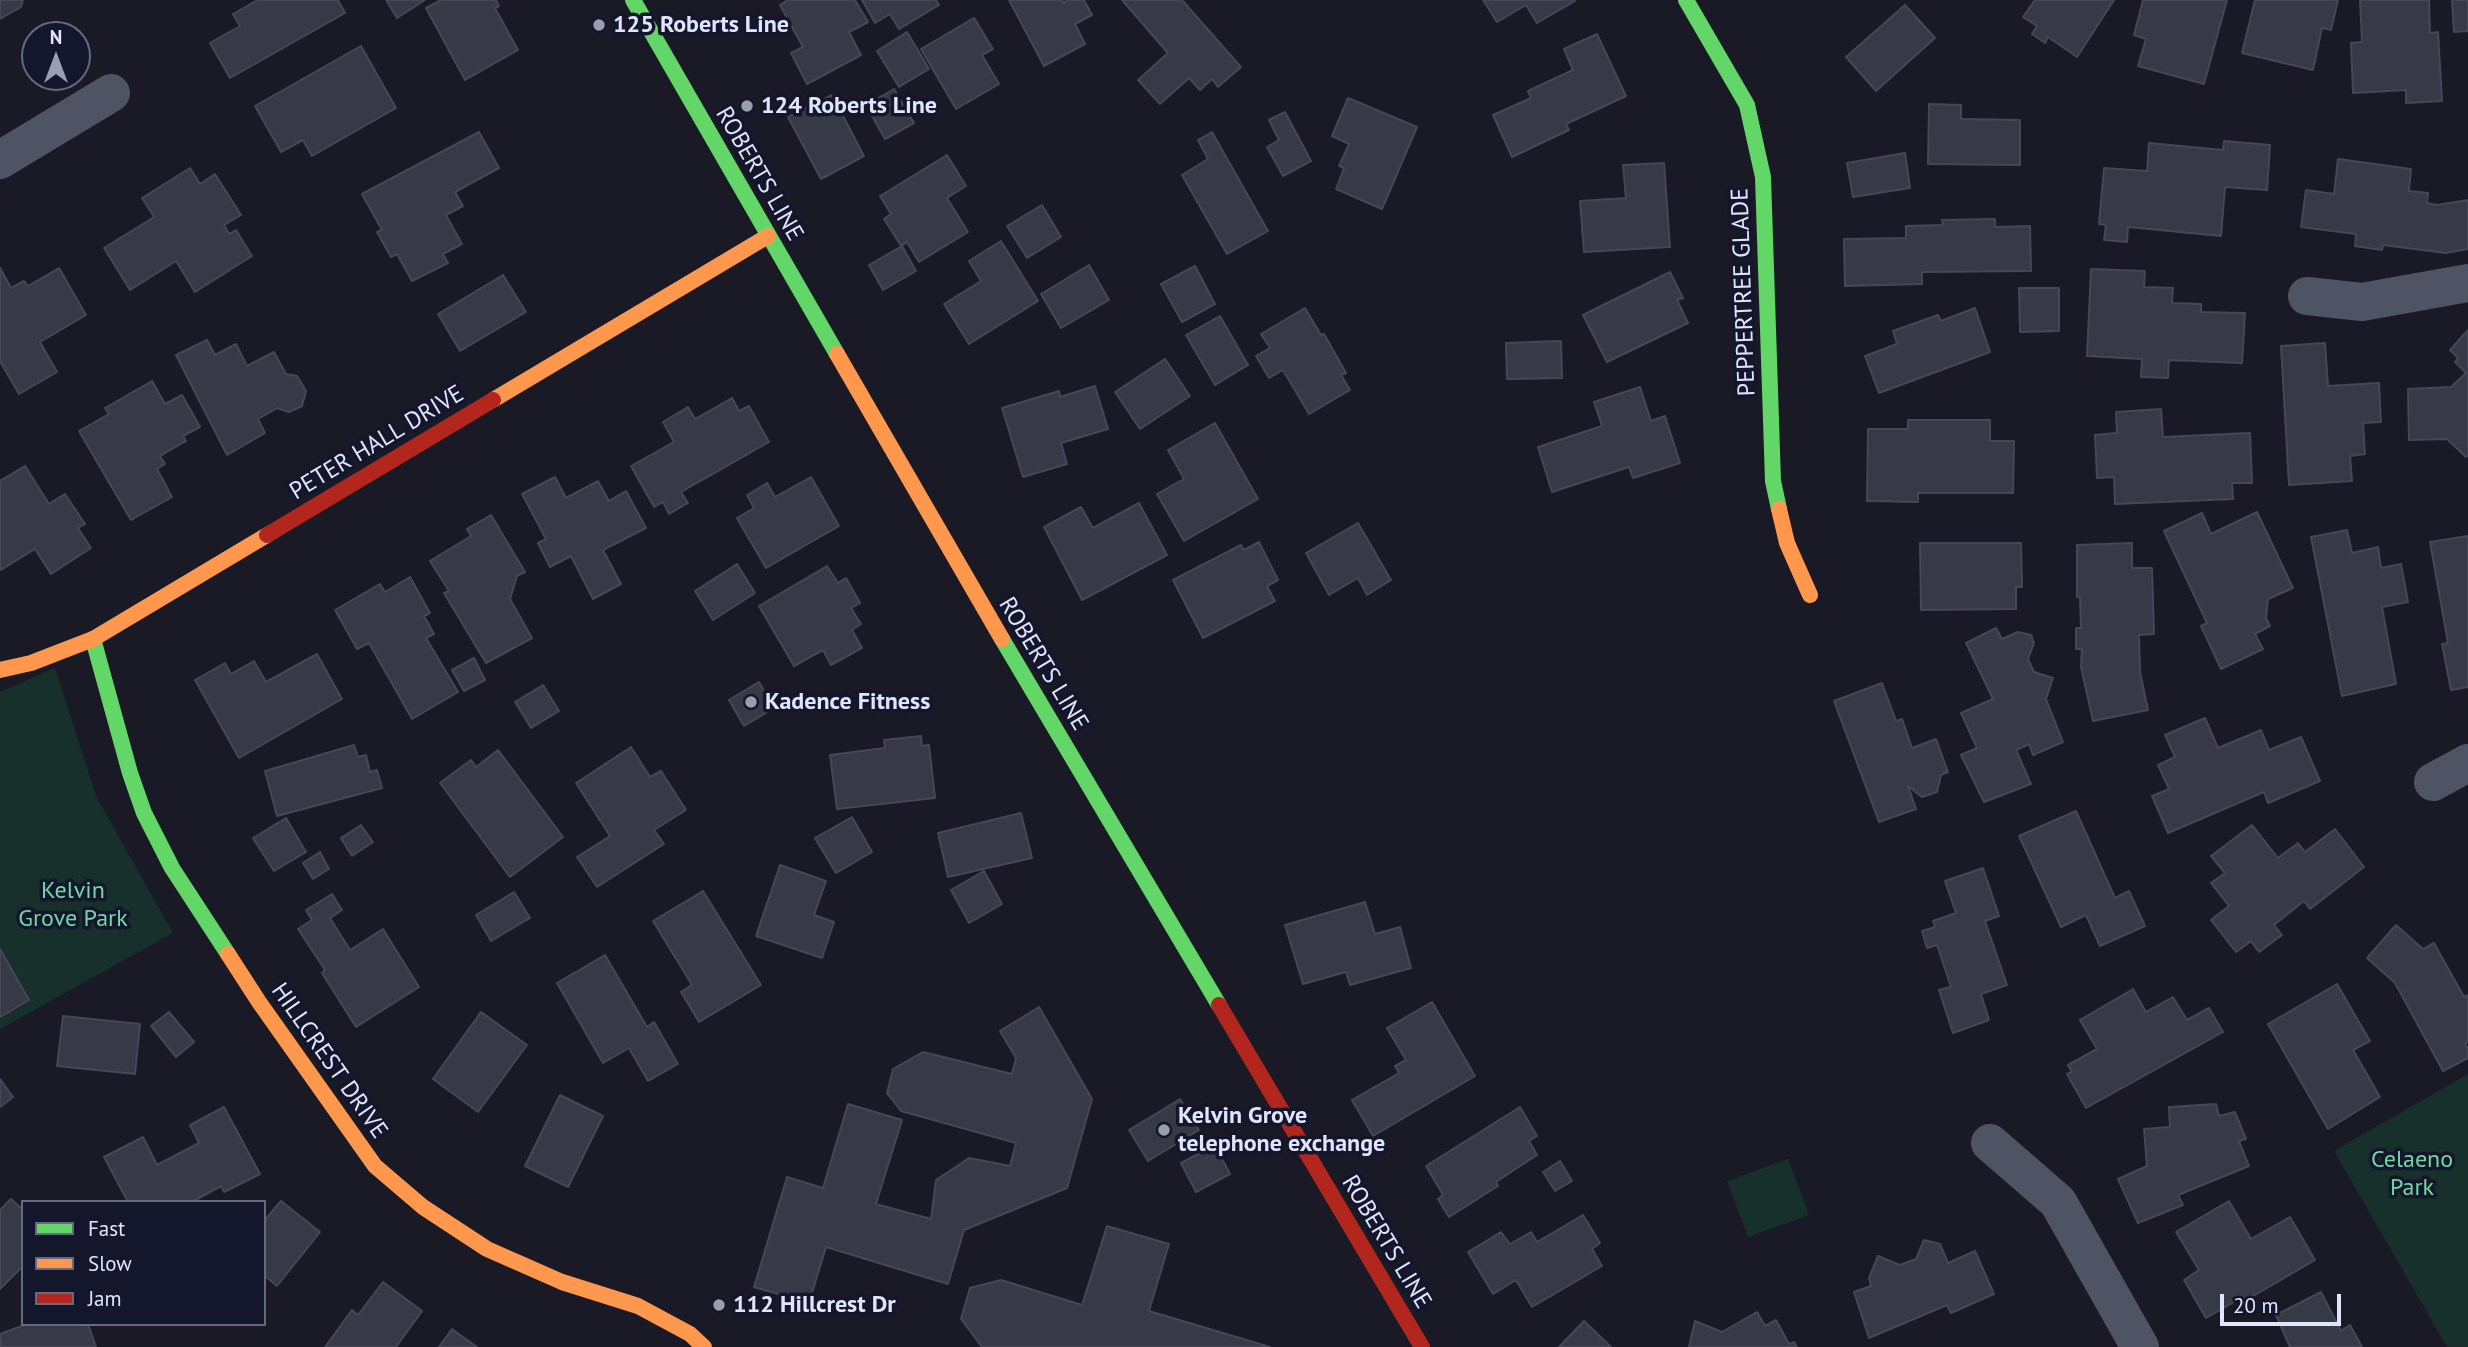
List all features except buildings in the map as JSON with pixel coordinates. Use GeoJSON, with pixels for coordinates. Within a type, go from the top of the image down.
{"type":"FeatureCollection","features":[{"type":"Feature","properties":{"kind":"street","name":"ROBERTS LINE"},"geometry":{"type":"LineString","coordinates":[[633,0],[960,569],[1422,1347]]}},
{"type":"Feature","properties":{"kind":"street","name":"PEPPERTREE GLADE"},"geometry":{"type":"LineString","coordinates":[[1686,0],[1747,105],[1763,177],[1773,481],[1787,543],[1810,595]]}},
{"type":"Feature","properties":{"kind":"street"},"geometry":{"type":"LineString","coordinates":[[0,160],[111,93]]}},
{"type":"Feature","properties":{"kind":"street","name":"PETER HALL DRIVE"},"geometry":{"type":"LineString","coordinates":[[0,670],[31,663],[93,639],[768,236]]}},
{"type":"Feature","properties":{"kind":"street"},"geometry":{"type":"LineString","coordinates":[[2307,296],[2362,302],[2468,284]]}},
{"type":"Feature","properties":{"kind":"street","name":"HILLCREST DRIVE"},"geometry":{"type":"LineString","coordinates":[[93,639],[130,773],[144,813],[172,868],[259,1002],[375,1166],[424,1207],[487,1248],[562,1282],[638,1306],[690,1334],[704,1347]]}},
{"type":"Feature","properties":{"kind":"street"},"geometry":{"type":"LineString","coordinates":[[2432,782],[2468,763]]}},
{"type":"Feature","properties":{"kind":"street"},"geometry":{"type":"LineString","coordinates":[[1990,1143],[2058,1202],[2140,1347]]}},
{"type":"Feature","properties":{"kind":"green space","name":"Kelvin Grove Park"},"geometry":{"type":"Polygon","coordinates":[[[55,668],[96,796],[173,933],[0,1029],[0,692],[55,668]]]}},
{"type":"Feature","properties":{"kind":"green space","name":"Celaeno Park"},"geometry":{"type":"Polygon","coordinates":[[[2468,1074],[2468,1347],[2447,1347],[2334,1151],[2468,1074]]]}},
{"type":"Feature","properties":{"kind":"green space"},"geometry":{"type":"Polygon","coordinates":[[[1788,1159],[1809,1215],[1748,1237],[1727,1181],[1788,1159]]]}},
{"type":"Feature","properties":{"kind":"traffic: fast"},"geometry":{"type":"LineString","coordinates":[[633,0],[837,354]]}},
{"type":"Feature","properties":{"kind":"traffic: fast"},"geometry":{"type":"LineString","coordinates":[[1686,0],[1747,105],[1763,177],[1773,481],[1779,509]]}},
{"type":"Feature","properties":{"kind":"traffic: fast"},"geometry":{"type":"LineString","coordinates":[[93,639],[130,773],[144,813],[172,868],[228,954]]}},
{"type":"Feature","properties":{"kind":"traffic: fast"},"geometry":{"type":"LineString","coordinates":[[1002,639],[1219,1005]]}},
{"type":"Feature","properties":{"kind":"traffic: slow"},"geometry":{"type":"LineString","coordinates":[[493,400],[768,236]]}},
{"type":"Feature","properties":{"kind":"traffic: slow"},"geometry":{"type":"LineString","coordinates":[[837,354],[1002,639]]}},
{"type":"Feature","properties":{"kind":"traffic: slow"},"geometry":{"type":"LineString","coordinates":[[1779,509],[1787,543],[1810,595]]}},
{"type":"Feature","properties":{"kind":"traffic: slow"},"geometry":{"type":"LineString","coordinates":[[0,670],[31,663],[93,639],[267,535]]}},
{"type":"Feature","properties":{"kind":"traffic: slow"},"geometry":{"type":"LineString","coordinates":[[228,954],[375,1166],[423,1207],[487,1249],[562,1282],[638,1306],[690,1334],[704,1347]]}},
{"type":"Feature","properties":{"kind":"traffic: jam"},"geometry":{"type":"LineString","coordinates":[[267,535],[493,400]]}},
{"type":"Feature","properties":{"kind":"traffic: jam"},"geometry":{"type":"LineString","coordinates":[[1219,1005],[1422,1347]]}},
{"type":"Feature","properties":{"kind":"place","name":"125 Roberts Line"},"geometry":{"type":"Point","coordinates":[599,25]}},
{"type":"Feature","properties":{"kind":"place","name":"124 Roberts Line"},"geometry":{"type":"Point","coordinates":[747,106]}},
{"type":"Feature","properties":{"kind":"place","name":"Kadence Fitness"},"geometry":{"type":"Point","coordinates":[751,702]}},
{"type":"Feature","properties":{"kind":"place","name":"Kelvin Grove telephone exchange"},"geometry":{"type":"Point","coordinates":[1164,1130]}},
{"type":"Feature","properties":{"kind":"place","name":"112 Hillcrest Dr"},"geometry":{"type":"Point","coordinates":[719,1305]}}]}
